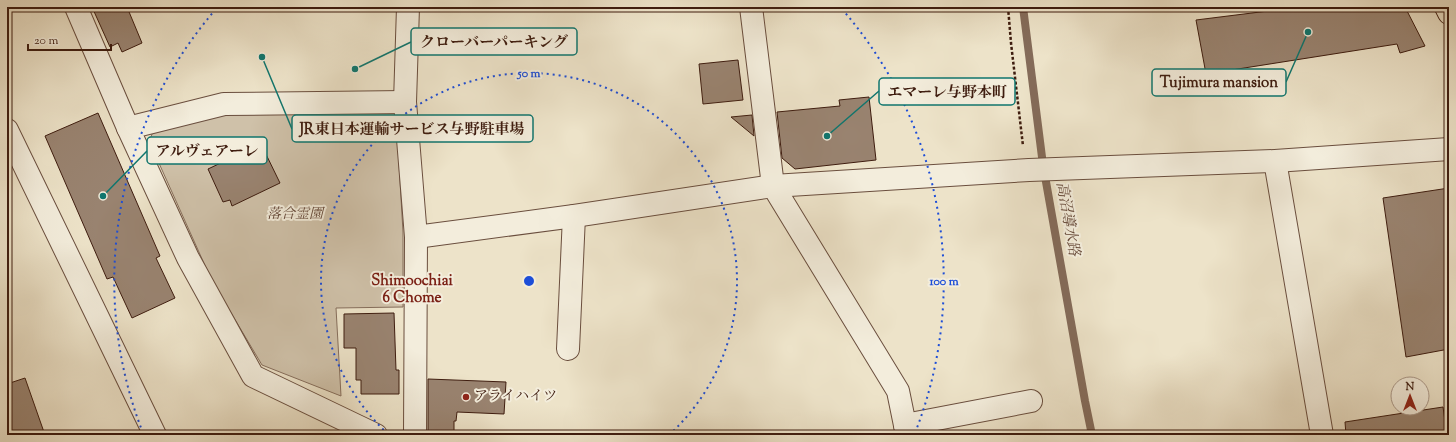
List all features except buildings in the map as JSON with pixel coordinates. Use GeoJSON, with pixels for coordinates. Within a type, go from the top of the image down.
{"type":"FeatureCollection","features":[{"type":"Feature","properties":{"kind":"highway"},"geometry":{"type":"LineString","coordinates":[[1446,7],[1449,13]]}},
{"type":"Feature","properties":{"kind":"street"},"geometry":{"type":"LineString","coordinates":[[76,7],[128,128],[188,258],[253,376],[376,435]]}},
{"type":"Feature","properties":{"kind":"street"},"geometry":{"type":"LineString","coordinates":[[408,7],[405,102],[416,237],[415,435]]}},
{"type":"Feature","properties":{"kind":"street"},"geometry":{"type":"LineString","coordinates":[[751,7],[773,186],[898,391],[906,430],[1031,401]]}},
{"type":"Feature","properties":{"kind":"street"},"geometry":{"type":"LineString","coordinates":[[128,128],[224,104],[405,102]]}},
{"type":"Feature","properties":{"kind":"street"},"geometry":{"type":"LineString","coordinates":[[7,130],[155,435]]}},
{"type":"Feature","properties":{"kind":"street"},"geometry":{"type":"LineString","coordinates":[[416,237],[574,216],[773,186],[1028,170],[1275,161],[1449,149]]}},
{"type":"Feature","properties":{"kind":"street"},"geometry":{"type":"LineString","coordinates":[[1275,161],[1322,435]]}},
{"type":"Feature","properties":{"kind":"street"},"geometry":{"type":"LineString","coordinates":[[568,349],[574,216]]}},
{"type":"Feature","properties":{"kind":"path"},"geometry":{"type":"LineString","coordinates":[[1008,7],[1011,43],[1028,170]]}},
{"type":"Feature","properties":{"kind":"green space","name":"落合霊園"},"geometry":{"type":"Polygon","coordinates":[[[226,112],[396,113],[403,232],[403,307],[336,308],[341,396],[262,365],[212,281],[149,141],[153,132],[226,112]]]}},
{"type":"Feature","properties":{"kind":"waterway","name":"高沼導水路"},"geometry":{"type":"LineString","coordinates":[[1023,7],[1043,165],[1092,435]]}},
{"type":"Feature","properties":{"kind":"place","name":"Tujimura mansion"},"geometry":{"type":"Point","coordinates":[1308,32]}},
{"type":"Feature","properties":{"kind":"place","name":"JR東日本運輸サービス与野駐車場"},"geometry":{"type":"Point","coordinates":[262,57]}},
{"type":"Feature","properties":{"kind":"place","name":"クローバーパーキング"},"geometry":{"type":"Point","coordinates":[355,69]}},
{"type":"Feature","properties":{"kind":"place","name":"エマーレ与野本町"},"geometry":{"type":"Point","coordinates":[827,136]}},
{"type":"Feature","properties":{"kind":"place","name":"アルヴェアーレ"},"geometry":{"type":"Point","coordinates":[103,196]}},
{"type":"Feature","properties":{"kind":"place","name":"アライハイツ"},"geometry":{"type":"Point","coordinates":[466,397]}},
{"type":"Feature","properties":{"kind":"district","name":"Shimoochiai 6 Chome"},"geometry":{"type":"Point","coordinates":[412,290]}}]}
